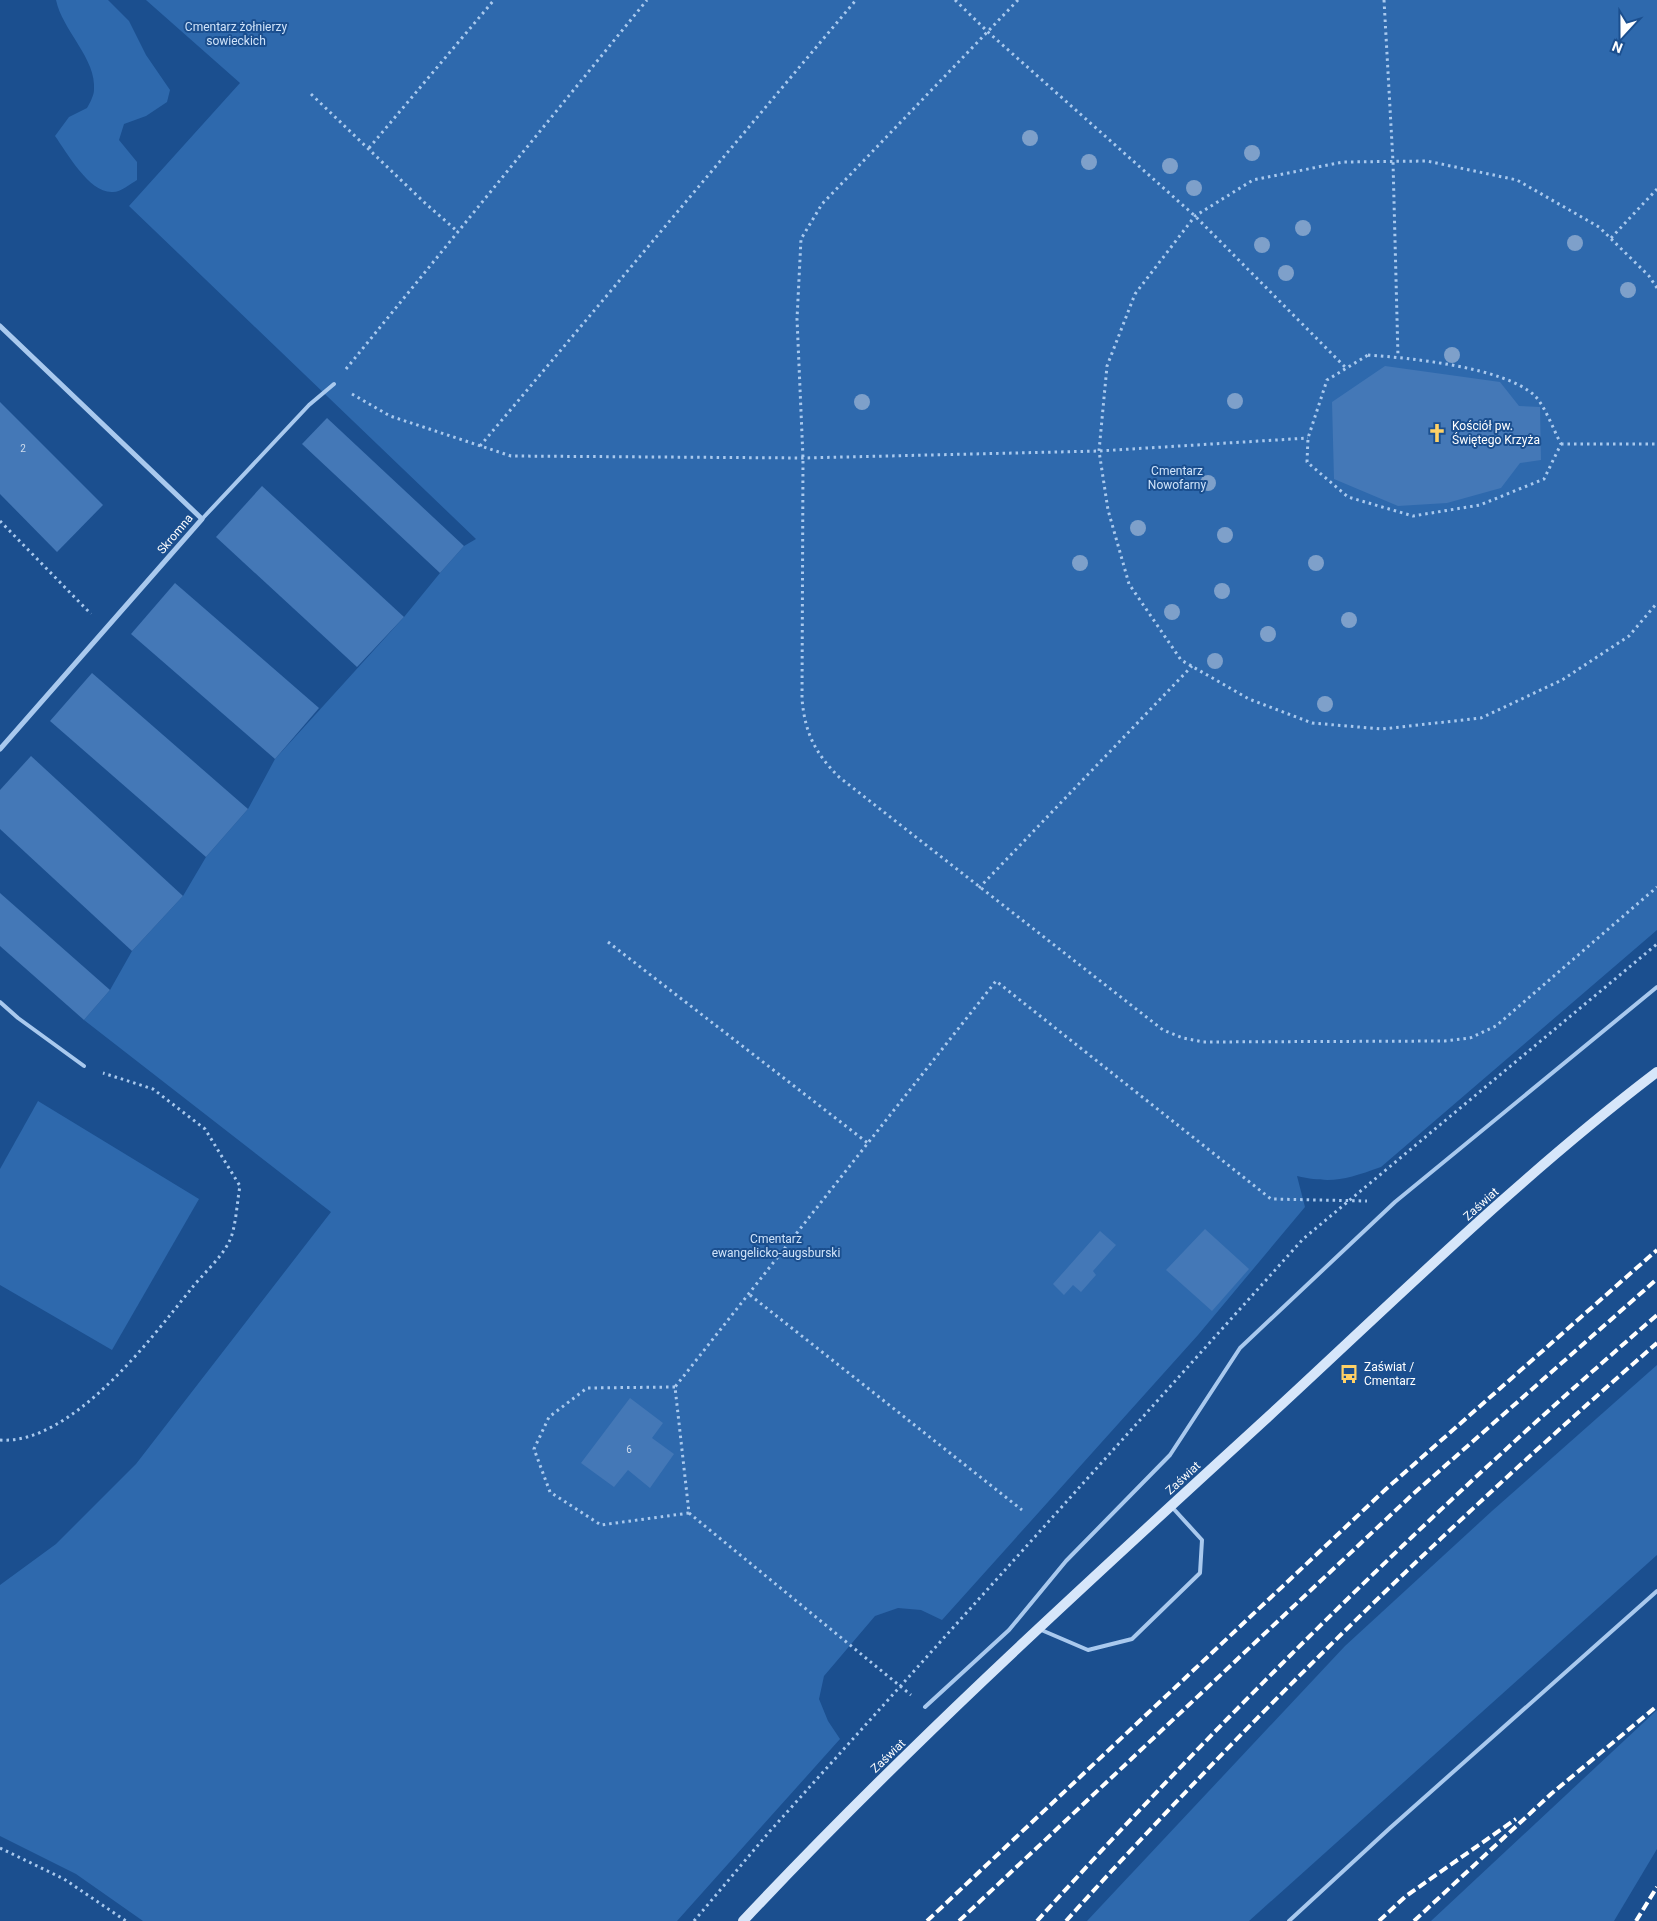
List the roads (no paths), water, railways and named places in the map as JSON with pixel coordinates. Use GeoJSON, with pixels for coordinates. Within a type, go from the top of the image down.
{"type":"FeatureCollection","features":[{"type":"Feature","properties":{"kind":"street","name":"Skromna"},"geometry":{"type":"LineString","coordinates":[[0,326],[202,519],[0,749]]}},
{"type":"Feature","properties":{"kind":"street","name":"Zaświat"},"geometry":{"type":"LineString","coordinates":[[743,1921],[872,1788],[1171,1506],[1463,1236],[1557,1152],[1657,1072]]}},
{"type":"Feature","properties":{"kind":"lane"},"geometry":{"type":"LineString","coordinates":[[202,519],[309,405],[334,384]]}},
{"type":"Feature","properties":{"kind":"lane"},"geometry":{"type":"LineString","coordinates":[[925,1706],[1009,1630],[1066,1561],[1170,1455],[1240,1348],[1395,1202],[1657,987]]}},
{"type":"Feature","properties":{"kind":"lane"},"geometry":{"type":"LineString","coordinates":[[0,1002],[18,1018],[84,1066]]}},
{"type":"Feature","properties":{"kind":"lane"},"geometry":{"type":"LineString","coordinates":[[1039,1629],[1088,1650],[1132,1639],[1200,1573],[1202,1540],[1171,1506]]}},
{"type":"Feature","properties":{"kind":"lane"},"geometry":{"type":"LineString","coordinates":[[1289,1921],[1390,1828],[1657,1591]]}},
{"type":"Feature","properties":{"kind":"railway"},"geometry":{"type":"LineString","coordinates":[[927,1921],[1386,1489],[1657,1250]]}},
{"type":"Feature","properties":{"kind":"railway"},"geometry":{"type":"LineString","coordinates":[[959,1921],[1412,1495],[1657,1279]]}},
{"type":"Feature","properties":{"kind":"railway"},"geometry":{"type":"LineString","coordinates":[[1037,1921],[1185,1763],[1338,1609],[1495,1459],[1657,1315]]}},
{"type":"Feature","properties":{"kind":"railway"},"geometry":{"type":"LineString","coordinates":[[1066,1921],[1207,1770],[1352,1623],[1579,1411],[1657,1343]]}},
{"type":"Feature","properties":{"kind":"railway"},"geometry":{"type":"LineString","coordinates":[[1414,1921],[1551,1794],[1657,1706]]}},
{"type":"Feature","properties":{"kind":"railway"},"geometry":{"type":"LineString","coordinates":[[1379,1921],[1406,1896],[1516,1819]]}},
{"type":"Feature","properties":{"kind":"railway"},"geometry":{"type":"LineString","coordinates":[[1636,1921],[1657,1887]]}},
{"type":"Feature","properties":{"kind":"place","name":"Kościół pw. Świętego Krzyża"},"geometry":{"type":"Point","coordinates":[1437,433]}},
{"type":"Feature","properties":{"kind":"place","name":"Zaświat / Cmentarz"},"geometry":{"type":"Point","coordinates":[1349,1374]}},
{"type":"Feature","properties":{"kind":"park label","name":"Cmentarz żołnierzy sowieckich"},"geometry":{"type":"Point","coordinates":[236,34]}},
{"type":"Feature","properties":{"kind":"park label","name":"Cmentarz Nowofarny"},"geometry":{"type":"Point","coordinates":[1177,478]}},
{"type":"Feature","properties":{"kind":"park label","name":"Cmentarz ewangelicko-augsburski"},"geometry":{"type":"Point","coordinates":[776,1246]}}]}
